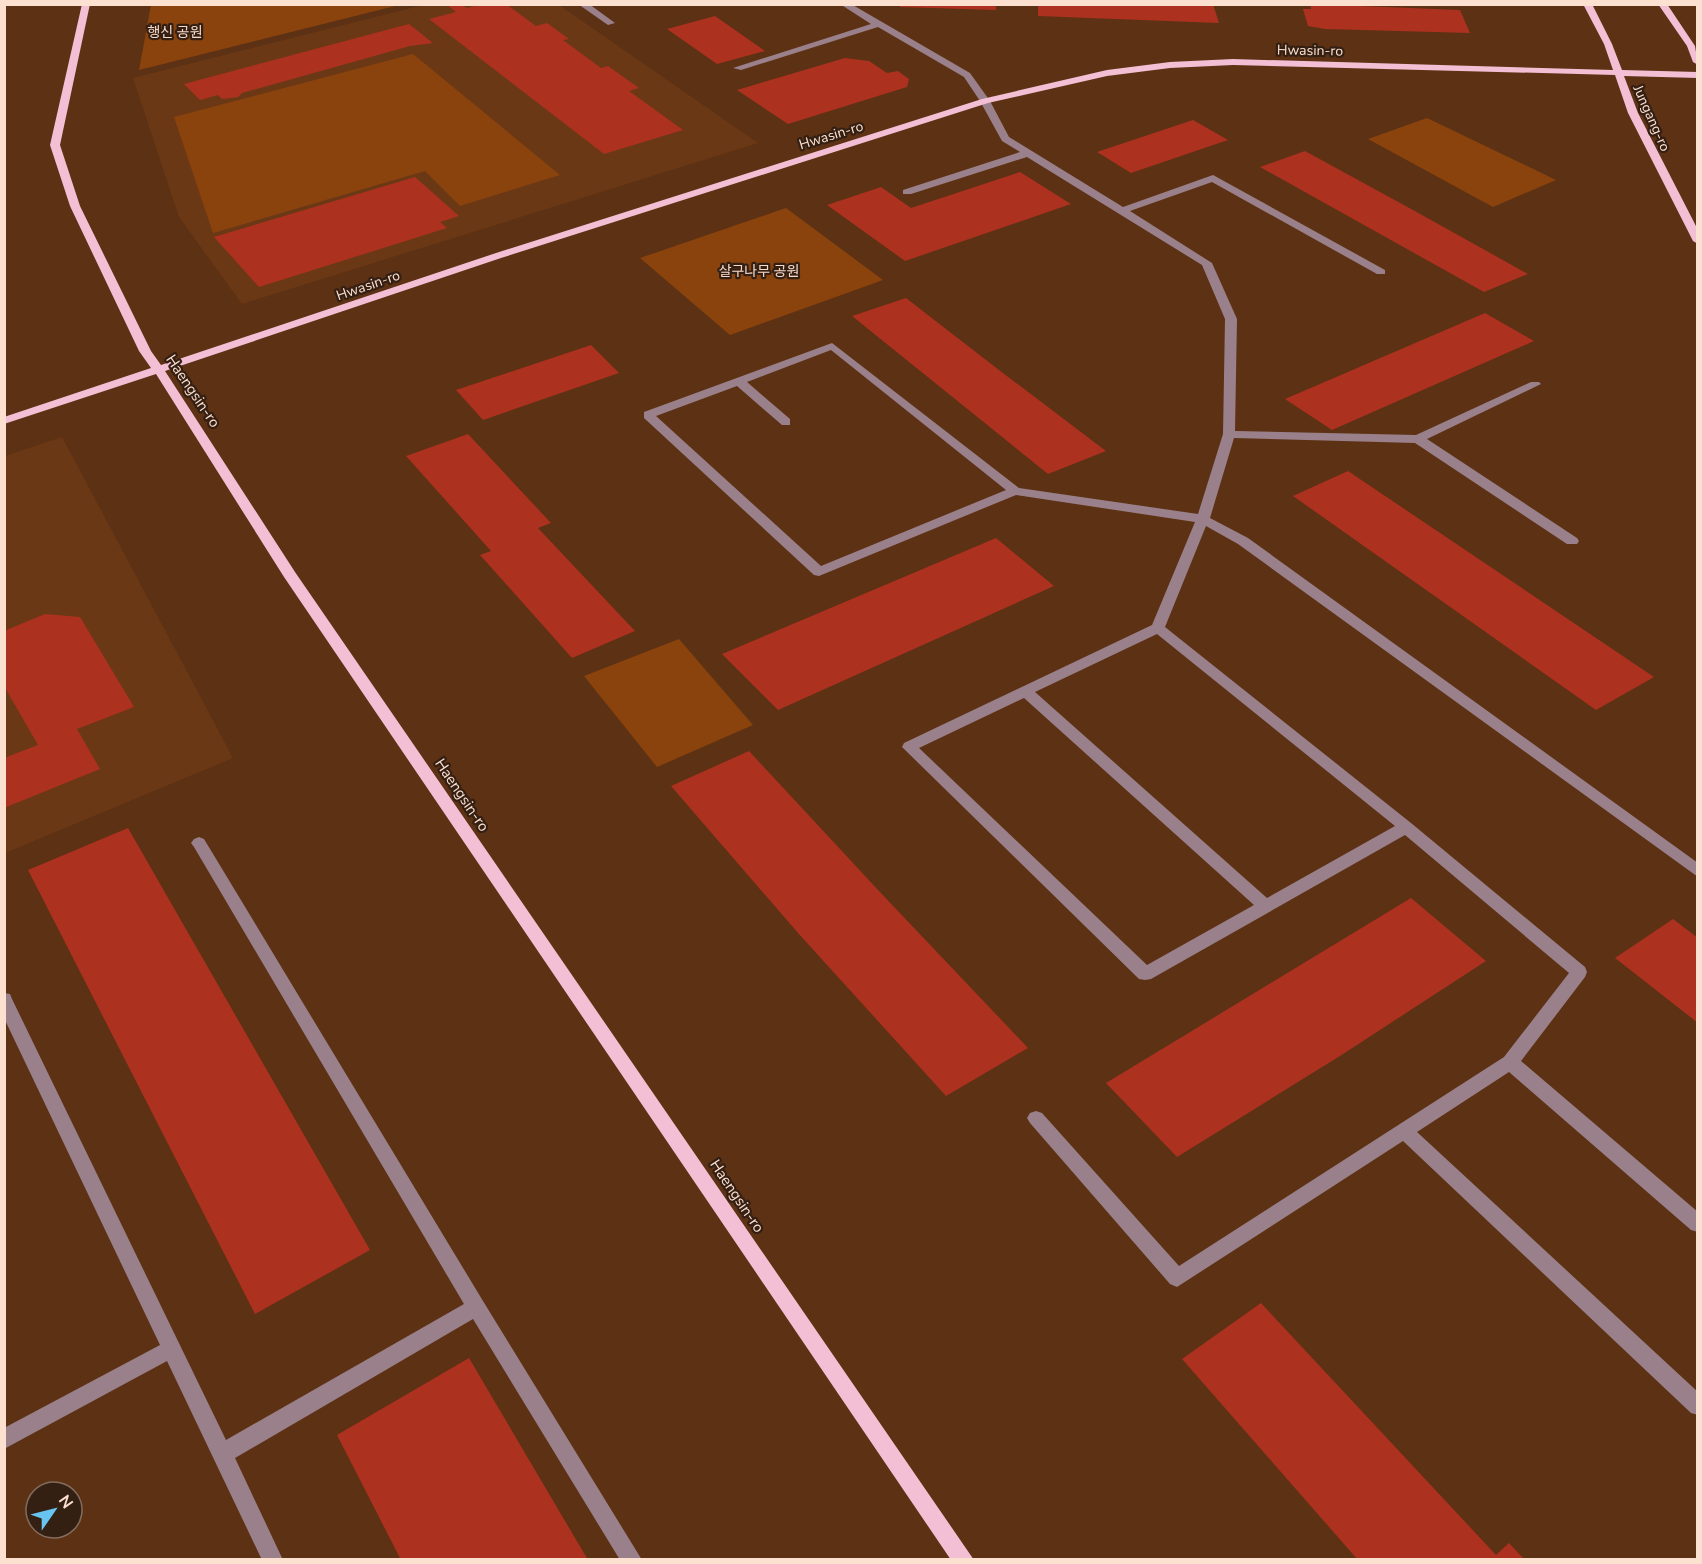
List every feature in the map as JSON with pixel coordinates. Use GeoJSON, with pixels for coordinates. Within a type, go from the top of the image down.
{"type":"FeatureCollection","features":[{"type":"Feature","properties":{"kind":"main road","name":"Haengsin-ro"},"geometry":{"type":"LineString","coordinates":[[86,4],[55,145],[75,206],[157,371],[173,390],[289,574],[964,1560]]}},
{"type":"Feature","properties":{"kind":"main road","name":"Jungang-ro"},"geometry":{"type":"LineString","coordinates":[[1587,4],[1608,44],[1632,113],[1698,241]]}},
{"type":"Feature","properties":{"kind":"main road"},"geometry":{"type":"LineString","coordinates":[[1662,4],[1691,46],[1698,62]]}},
{"type":"Feature","properties":{"kind":"main road","name":"Hwasin-ro"},"geometry":{"type":"LineString","coordinates":[[4,421],[497,256],[985,101],[1107,73],[1170,65],[1223,62],[1698,75]]}},
{"type":"Feature","properties":{"kind":"street"},"geometry":{"type":"LineString","coordinates":[[582,4],[611,23]]}},
{"type":"Feature","properties":{"kind":"street"},"geometry":{"type":"LineString","coordinates":[[844,4],[967,75],[985,101],[1005,139],[1207,263],[1231,319],[1229,434],[1203,519],[1158,628],[909,747],[1145,974],[1406,827]]}},
{"type":"Feature","properties":{"kind":"street"},"geometry":{"type":"LineString","coordinates":[[738,68],[879,24]]}},
{"type":"Feature","properties":{"kind":"street"},"geometry":{"type":"LineString","coordinates":[[907,192],[1028,153]]}},
{"type":"Feature","properties":{"kind":"street"},"geometry":{"type":"LineString","coordinates":[[1122,212],[1213,178],[1381,272]]}},
{"type":"Feature","properties":{"kind":"street"},"geometry":{"type":"LineString","coordinates":[[1015,491],[819,572],[648,415],[832,346],[1015,491],[1203,519],[1242,541],[1698,871]]}},
{"type":"Feature","properties":{"kind":"street"},"geometry":{"type":"LineString","coordinates":[[737,380],[786,422]]}},
{"type":"Feature","properties":{"kind":"street"},"geometry":{"type":"LineString","coordinates":[[1229,434],[1418,439],[1535,384]]}},
{"type":"Feature","properties":{"kind":"street"},"geometry":{"type":"LineString","coordinates":[[1418,439],[1572,541]]}},
{"type":"Feature","properties":{"kind":"street"},"geometry":{"type":"LineString","coordinates":[[1036,1118],[1177,1278],[1510,1062],[1579,972],[1406,827],[1158,628]]}},
{"type":"Feature","properties":{"kind":"street"},"geometry":{"type":"LineString","coordinates":[[1025,691],[1266,906]]}},
{"type":"Feature","properties":{"kind":"street"},"geometry":{"type":"LineString","coordinates":[[199,843],[476,1307],[632,1560]]}},
{"type":"Feature","properties":{"kind":"street"},"geometry":{"type":"LineString","coordinates":[[4,999],[273,1560]]}},
{"type":"Feature","properties":{"kind":"street"},"geometry":{"type":"LineString","coordinates":[[1510,1062],[1698,1224]]}},
{"type":"Feature","properties":{"kind":"street"},"geometry":{"type":"LineString","coordinates":[[1404,1131],[1698,1406]]}},
{"type":"Feature","properties":{"kind":"street"},"geometry":{"type":"LineString","coordinates":[[222,1454],[476,1307]]}},
{"type":"Feature","properties":{"kind":"street"},"geometry":{"type":"LineString","coordinates":[[4,1439],[172,1348]]}},
{"type":"Feature","properties":{"kind":"shaded area"},"geometry":{"type":"Polygon","coordinates":[[[423,5],[559,5],[758,143],[242,304],[179,217],[133,78],[423,5]]]}},
{"type":"Feature","properties":{"kind":"shaded area"},"geometry":{"type":"Polygon","coordinates":[[[62,437],[233,758],[5,853],[5,456],[62,437]]]}},
{"type":"Feature","properties":{"kind":"green space","name":"행신 공원"},"geometry":{"type":"Polygon","coordinates":[[[151,4],[399,5],[139,70],[151,4]]]}},
{"type":"Feature","properties":{"kind":"green space"},"geometry":{"type":"Polygon","coordinates":[[[413,54],[560,175],[460,206],[425,171],[213,233],[174,117],[413,54]]]}},
{"type":"Feature","properties":{"kind":"green space"},"geometry":{"type":"Polygon","coordinates":[[[1427,118],[1556,180],[1493,207],[1368,139],[1427,118]]]}},
{"type":"Feature","properties":{"kind":"green space","name":"살구나무 공원"},"geometry":{"type":"Polygon","coordinates":[[[786,208],[883,280],[730,335],[640,258],[786,208]]]}},
{"type":"Feature","properties":{"kind":"green space"},"geometry":{"type":"Polygon","coordinates":[[[679,639],[753,725],[657,767],[584,676],[679,639]]]}},
{"type":"Feature","properties":{"kind":"building"},"geometry":{"type":"Polygon","coordinates":[[[446,4],[461,4],[467,8],[482,4],[506,4],[536,26],[547,23],[569,39],[563,40],[601,68],[608,66],[639,88],[629,91],[683,130],[604,154],[429,19],[456,12],[446,4]]]}},
{"type":"Feature","properties":{"kind":"building"},"geometry":{"type":"Polygon","coordinates":[[[900,4],[996,4],[996,10],[900,7],[900,4]]]}},
{"type":"Feature","properties":{"kind":"building"},"geometry":{"type":"Polygon","coordinates":[[[1038,4],[1213,4],[1219,23],[1038,16],[1038,4]]]}},
{"type":"Feature","properties":{"kind":"building"},"geometry":{"type":"Polygon","coordinates":[[[1310,4],[1460,10],[1470,33],[1325,29],[1308,26],[1303,9],[1311,9],[1310,4]]]}},
{"type":"Feature","properties":{"kind":"building"},"geometry":{"type":"Polygon","coordinates":[[[715,16],[765,51],[717,64],[667,29],[715,16]]]}},
{"type":"Feature","properties":{"kind":"building"},"geometry":{"type":"Polygon","coordinates":[[[409,24],[433,43],[410,46],[242,93],[238,97],[222,99],[218,95],[200,100],[184,84],[409,24]]]}},
{"type":"Feature","properties":{"kind":"building"},"geometry":{"type":"Polygon","coordinates":[[[845,58],[869,61],[887,73],[898,71],[909,79],[907,87],[788,124],[737,90],[845,58]]]}},
{"type":"Feature","properties":{"kind":"building"},"geometry":{"type":"Polygon","coordinates":[[[1193,120],[1228,140],[1131,173],[1097,152],[1193,120]]]}},
{"type":"Feature","properties":{"kind":"building"},"geometry":{"type":"Polygon","coordinates":[[[1305,151],[1528,274],[1484,292],[1260,167],[1305,151]]]}},
{"type":"Feature","properties":{"kind":"building"},"geometry":{"type":"Polygon","coordinates":[[[1020,172],[1071,204],[905,261],[827,205],[881,187],[911,208],[1020,172]]]}},
{"type":"Feature","properties":{"kind":"building"},"geometry":{"type":"Polygon","coordinates":[[[415,177],[459,216],[440,222],[447,228],[259,287],[214,237],[415,177]]]}},
{"type":"Feature","properties":{"kind":"building"},"geometry":{"type":"Polygon","coordinates":[[[906,298],[1106,451],[1048,474],[852,316],[906,298]]]}},
{"type":"Feature","properties":{"kind":"building"},"geometry":{"type":"Polygon","coordinates":[[[1485,313],[1534,341],[1332,430],[1285,399],[1485,313]]]}},
{"type":"Feature","properties":{"kind":"building"},"geometry":{"type":"Polygon","coordinates":[[[591,345],[619,373],[483,420],[456,390],[591,345]]]}},
{"type":"Feature","properties":{"kind":"building"},"geometry":{"type":"Polygon","coordinates":[[[468,434],[551,523],[538,528],[635,631],[572,658],[480,555],[491,551],[406,456],[468,434]]]}},
{"type":"Feature","properties":{"kind":"building"},"geometry":{"type":"Polygon","coordinates":[[[1348,471],[1654,677],[1596,710],[1293,496],[1348,471]]]}},
{"type":"Feature","properties":{"kind":"building"},"geometry":{"type":"Polygon","coordinates":[[[996,538],[1054,586],[778,710],[722,654],[996,538]]]}},
{"type":"Feature","properties":{"kind":"building"},"geometry":{"type":"Polygon","coordinates":[[[45,614],[80,617],[134,707],[77,729],[100,769],[4,808],[4,758],[38,745],[4,686],[4,631],[45,614]]]}},
{"type":"Feature","properties":{"kind":"building"},"geometry":{"type":"Polygon","coordinates":[[[749,751],[1028,1048],[946,1096],[798,933],[671,786],[749,751]]]}},
{"type":"Feature","properties":{"kind":"building"},"geometry":{"type":"Polygon","coordinates":[[[128,828],[370,1250],[255,1314],[28,870],[128,828]]]}},
{"type":"Feature","properties":{"kind":"building"},"geometry":{"type":"Polygon","coordinates":[[[1411,898],[1486,961],[1340,1056],[1177,1157],[1106,1083],[1411,898]]]}},
{"type":"Feature","properties":{"kind":"building"},"geometry":{"type":"Polygon","coordinates":[[[1673,919],[1698,938],[1698,1023],[1615,958],[1673,919]]]}},
{"type":"Feature","properties":{"kind":"building"},"geometry":{"type":"Polygon","coordinates":[[[1261,1303],[1496,1555],[1509,1543],[1525,1560],[1358,1560],[1182,1359],[1261,1303]]]}},
{"type":"Feature","properties":{"kind":"building"},"geometry":{"type":"Polygon","coordinates":[[[469,1358],[588,1560],[401,1560],[337,1435],[469,1358]]]}}]}
